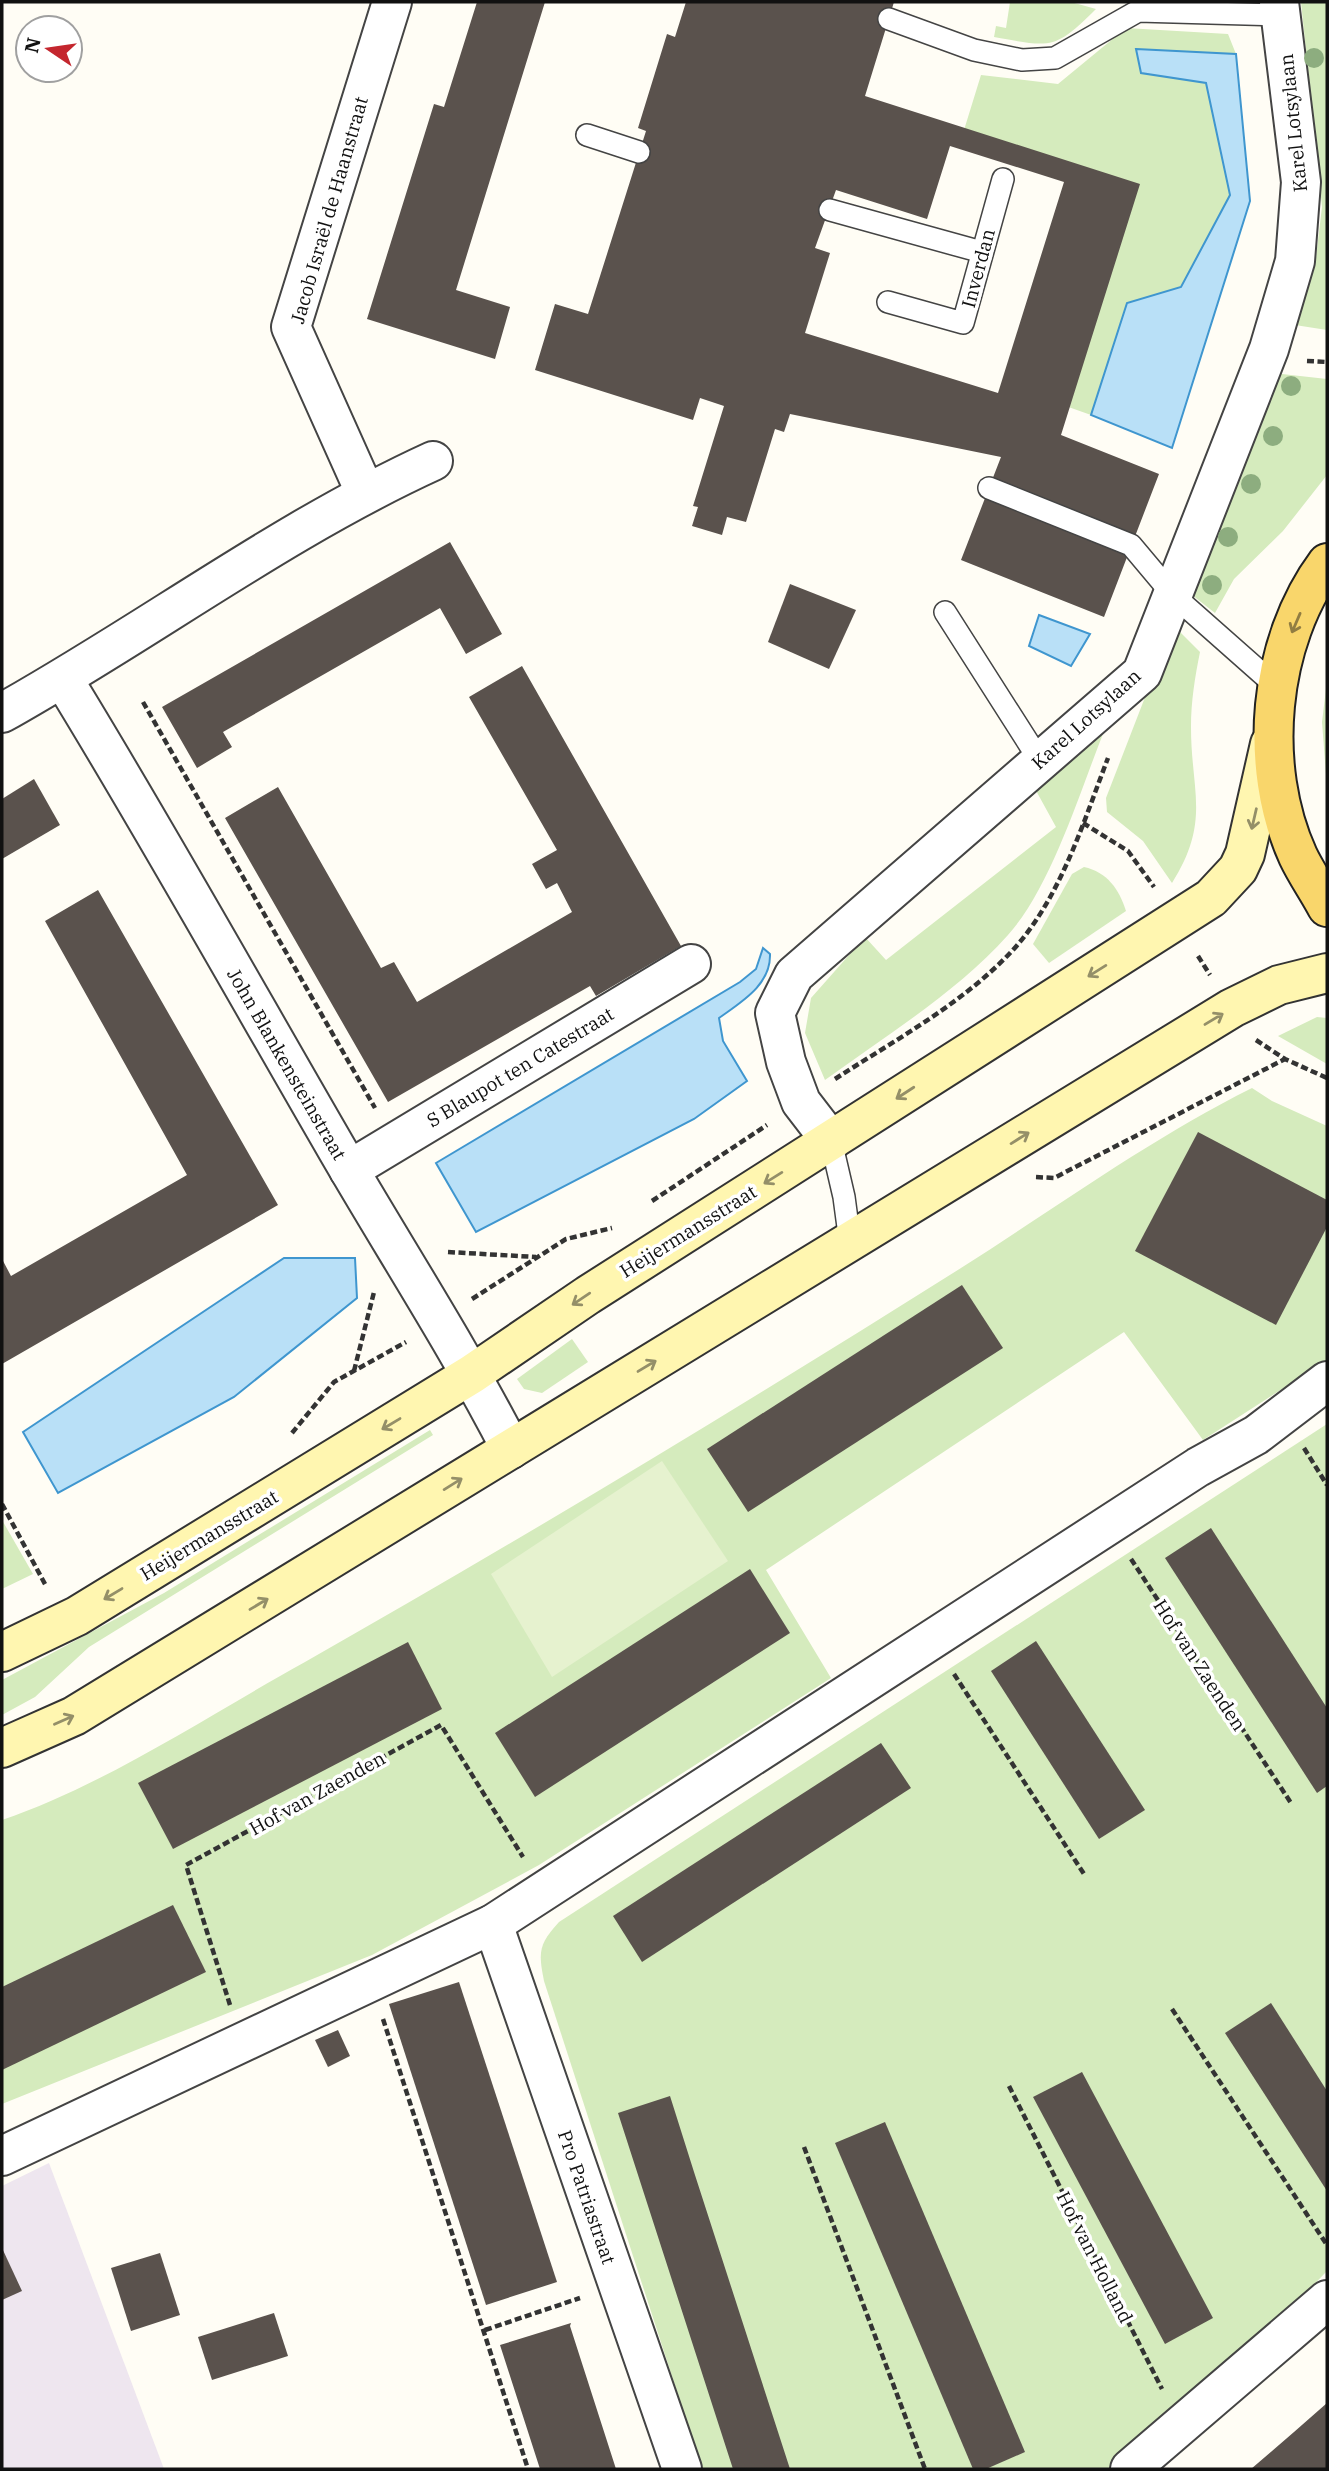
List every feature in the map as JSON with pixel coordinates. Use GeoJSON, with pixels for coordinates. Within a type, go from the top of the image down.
{"type":"FeatureCollection","features":[{"type":"Feature","properties":{"kind":"main road"},"geometry":{"type":"LineString","coordinates":[[1327,563],[1317,576],[1292,630],[1277,687],[1274,728],[1279,793],[1294,842],[1327,907]]}},
{"type":"Feature","properties":{"kind":"main road","name":"Heijermansstraat"},"geometry":{"type":"LineString","coordinates":[[2,1652],[77,1616],[472,1374],[588,1295],[1211,898],[1237,869],[1245,854],[1274,728]]}},
{"type":"Feature","properties":{"kind":"main road"},"geometry":{"type":"LineString","coordinates":[[2,1748],[74,1716],[1232,1007],[1279,985],[1327,973]]}},
{"type":"Feature","properties":{"kind":"street","name":"Jacob Israël de Haanstraat"},"geometry":{"type":"LineString","coordinates":[[365,492],[291,327],[392,2]]}},
{"type":"Feature","properties":{"kind":"street","name":"Karel Lotsylaan"},"geometry":{"type":"LineString","coordinates":[[831,1141],[801,1102],[786,1062],[775,1013],[794,975],[1142,673],[1173,595],[1269,349],[1295,261],[1301,181],[1279,8]]}},
{"type":"Feature","properties":{"kind":"street"},"geometry":{"type":"LineString","coordinates":[[2,713],[62,679],[365,492],[433,461]]}},
{"type":"Feature","properties":{"kind":"street","name":"John Blankensteinstraat"},"geometry":{"type":"LineString","coordinates":[[62,679],[420,1290],[441,1319],[511,1448]]}},
{"type":"Feature","properties":{"kind":"street","name":"S Blaupot ten Catestraat"},"geometry":{"type":"LineString","coordinates":[[349,1170],[691,964]]}},
{"type":"Feature","properties":{"kind":"street"},"geometry":{"type":"LineString","coordinates":[[2,2156],[493,1924],[1110,1527],[1198,1467],[1256,1435],[1327,1381]]}},
{"type":"Feature","properties":{"kind":"street","name":"Pro Patriastraat"},"geometry":{"type":"LineString","coordinates":[[493,1924],[682,2469]]}},
{"type":"Feature","properties":{"kind":"street"},"geometry":{"type":"LineString","coordinates":[[1130,2469],[1327,2300]]}},
{"type":"Feature","properties":{"kind":"lane","name":"Karel Lotsylaan"},"geometry":{"type":"LineString","coordinates":[[889,19],[974,50],[1021,60],[1055,58],[1138,11],[1279,8]]}},
{"type":"Feature","properties":{"kind":"lane"},"geometry":{"type":"LineString","coordinates":[[587,135],[639,152]]}},
{"type":"Feature","properties":{"kind":"lane","name":"Inverdan"},"geometry":{"type":"LineString","coordinates":[[888,302],[963,323],[1003,179]]}},
{"type":"Feature","properties":{"kind":"lane"},"geometry":{"type":"LineString","coordinates":[[830,210],[982,252]]}},
{"type":"Feature","properties":{"kind":"lane"},"geometry":{"type":"LineString","coordinates":[[989,488],[1131,545],[1173,595],[1277,687]]}},
{"type":"Feature","properties":{"kind":"lane"},"geometry":{"type":"LineString","coordinates":[[945,612],[1040,761]]}},
{"type":"Feature","properties":{"kind":"lane","name":"Karel Lotsylaan"},"geometry":{"type":"LineString","coordinates":[[831,1141],[844,1198],[850,1242]]}},
{"type":"Feature","properties":{"kind":"path"},"geometry":{"type":"LineString","coordinates":[[143,702],[395,1142]]}},
{"type":"Feature","properties":{"kind":"path"},"geometry":{"type":"LineString","coordinates":[[645,1206],[950,1004],[1012,951],[1050,899],[1113,748]]}},
{"type":"Feature","properties":{"kind":"path"},"geometry":{"type":"LineString","coordinates":[[1028,1177],[1054,1178],[1285,1059]]}},
{"type":"Feature","properties":{"kind":"path"},"geometry":{"type":"LineString","coordinates":[[285,1441],[334,1382],[386,1355],[566,1239],[612,1228],[623,1221]]}},
{"type":"Feature","properties":{"kind":"path"},"geometry":{"type":"LineString","coordinates":[[2,1504],[49,1589],[37,1595]]}},
{"type":"Feature","properties":{"kind":"path","name":"Hof van Zaenden"},"geometry":{"type":"LineString","coordinates":[[1110,1527],[1291,1803]]}},
{"type":"Feature","properties":{"kind":"path"},"geometry":{"type":"LineString","coordinates":[[933,1641],[1084,1874]]}},
{"type":"Feature","properties":{"kind":"path","name":"Hof van Zaenden"},"geometry":{"type":"LineString","coordinates":[[242,2042],[186,1865],[441,1726],[544,1891]]}},
{"type":"Feature","properties":{"kind":"path"},"geometry":{"type":"LineString","coordinates":[[371,1982],[528,2469]]}},
{"type":"Feature","properties":{"kind":"path"},"geometry":{"type":"LineString","coordinates":[[1172,2009],[1327,2245]]}},
{"type":"Feature","properties":{"kind":"path","name":"Hof van Holland"},"geometry":{"type":"LineString","coordinates":[[1009,2087],[1181,2427]]}},
{"type":"Feature","properties":{"kind":"path"},"geometry":{"type":"LineString","coordinates":[[804,2147],[925,2469]]}},
{"type":"Feature","properties":{"kind":"path"},"geometry":{"type":"LineString","coordinates":[[485,2330],[618,2285]]}},
{"type":"Feature","properties":{"kind":"shaded area"},"geometry":{"type":"Polygon","coordinates":[[[49,2163],[164,2469],[2,2469],[2,2186],[49,2163]]]}},
{"type":"Feature","properties":{"kind":"green space"},"geometry":{"type":"Polygon","coordinates":[[[1010,2],[1071,2],[1096,9],[1060,39],[1040,44],[994,37],[996,26],[1006,28],[1010,2]]]}},
{"type":"Feature","properties":{"kind":"green space"},"geometry":{"type":"Polygon","coordinates":[[[1301,2],[1327,2],[1327,330],[1295,325],[1315,266],[1322,207],[1301,2]]]}},
{"type":"Feature","properties":{"kind":"green space"},"geometry":{"type":"Polygon","coordinates":[[[1126,28],[1228,34],[1236,54],[1136,49],[1141,73],[1206,83],[1230,195],[1181,287],[1127,303],[1091,415],[1029,393],[999,453],[999,397],[1069,179],[960,143],[981,75],[1058,84],[1126,28]]]}},
{"type":"Feature","properties":{"kind":"green space"},"geometry":{"type":"Polygon","coordinates":[[[1282,374],[1327,379],[1327,475],[1283,531],[1234,579],[1215,613],[1187,591],[1273,376],[1282,374]]]}},
{"type":"Feature","properties":{"kind":"green space"},"geometry":{"type":"Polygon","coordinates":[[[1173,625],[1200,652],[1191,717],[1195,824],[1184,861],[1172,883],[1143,841],[1107,812],[1106,798],[1173,625]]]}},
{"type":"Feature","properties":{"kind":"green space"},"geometry":{"type":"Polygon","coordinates":[[[1327,681],[1327,787],[1322,722],[1327,681]]]}},
{"type":"Feature","properties":{"kind":"green space"},"geometry":{"type":"Polygon","coordinates":[[[1103,734],[1051,866],[1038,892],[1008,935],[944,994],[825,1080],[805,1033],[811,998],[865,937],[886,960],[1056,827],[1034,787],[1103,734]]]}},
{"type":"Feature","properties":{"kind":"green space"},"geometry":{"type":"Polygon","coordinates":[[[1084,867],[1106,877],[1120,896],[1126,911],[1049,963],[1033,944],[1072,874],[1084,867]]]}},
{"type":"Feature","properties":{"kind":"green space"},"geometry":{"type":"Polygon","coordinates":[[[1317,1017],[1327,1018],[1327,1064],[1278,1036],[1317,1017]]]}},
{"type":"Feature","properties":{"kind":"green space"},"geometry":{"type":"Polygon","coordinates":[[[1252,1088],[1272,1101],[1327,1126],[1327,1360],[1203,1440],[1124,1332],[766,1570],[831,1678],[539,1865],[372,1955],[2,2104],[2,1820],[118,1769],[471,1566],[799,1369],[961,1268],[1140,1151],[1252,1088]]]}},
{"type":"Feature","properties":{"kind":"green space"},"geometry":{"type":"Polygon","coordinates":[[[572,1339],[588,1362],[542,1393],[524,1389],[517,1379],[572,1339]]]}},
{"type":"Feature","properties":{"kind":"green space"},"geometry":{"type":"Polygon","coordinates":[[[1327,1424],[1327,2271],[1193,2410],[1161,2438],[1111,2469],[702,2469],[544,1981],[541,1955],[547,1936],[559,1922],[1327,1424]]]}},
{"type":"Feature","properties":{"kind":"green space"},"geometry":{"type":"Polygon","coordinates":[[[430,1430],[433,1435],[89,1647],[35,1697],[2,1715],[2,1680],[164,1593],[430,1430]]]}},
{"type":"Feature","properties":{"kind":"green space"},"geometry":{"type":"Polygon","coordinates":[[[662,1461],[728,1561],[552,1677],[491,1574],[662,1461]]]}},
{"type":"Feature","properties":{"kind":"green space"},"geometry":{"type":"Polygon","coordinates":[[[2,1520],[33,1574],[2,1589],[2,1520]]]}},
{"type":"Feature","properties":{"kind":"water"},"geometry":{"type":"Polygon","coordinates":[[[1136,49],[1236,54],[1250,201],[1172,448],[1091,415],[1127,303],[1181,287],[1230,195],[1206,83],[1141,73],[1136,49]]]}},
{"type":"Feature","properties":{"kind":"water"},"geometry":{"type":"Polygon","coordinates":[[[1039,615],[1090,634],[1071,666],[1029,646],[1039,615]]]}},
{"type":"Feature","properties":{"kind":"water"},"geometry":{"type":"Polygon","coordinates":[[[763,948],[770,954],[766,975],[753,992],[719,1018],[723,1041],[747,1081],[694,1119],[476,1232],[436,1163],[740,982],[756,969],[763,948]]]}},
{"type":"Feature","properties":{"kind":"water"},"geometry":{"type":"Polygon","coordinates":[[[284,1258],[355,1258],[357,1298],[234,1397],[58,1493],[23,1432],[284,1258]]]}},
{"type":"Feature","properties":{"kind":"building"},"geometry":{"type":"Polygon","coordinates":[[[477,2],[545,2],[456,290],[510,307],[495,359],[367,319],[434,104],[444,107],[477,2]]]}},
{"type":"Feature","properties":{"kind":"building"},"geometry":{"type":"Polygon","coordinates":[[[686,2],[894,2],[865,96],[1140,184],[1061,435],[1159,474],[1104,617],[961,560],[1001,457],[790,414],[784,432],[775,429],[746,522],[727,517],[722,535],[692,526],[698,507],[693,506],[724,406],[700,398],[693,420],[535,370],[555,304],[588,314],[646,131],[638,128],[667,34],[675,37],[686,2]],[[950,146],[927,219],[836,190],[815,248],[830,253],[805,333],[998,393],[1064,182],[950,146]]]}},
{"type":"Feature","properties":{"kind":"building"},"geometry":{"type":"Polygon","coordinates":[[[450,542],[502,634],[466,654],[440,608],[223,732],[232,747],[197,768],[162,707],[450,542]]]}},
{"type":"Feature","properties":{"kind":"building"},"geometry":{"type":"Polygon","coordinates":[[[790,584],[856,610],[829,669],[768,642],[790,584]]]}},
{"type":"Feature","properties":{"kind":"building"},"geometry":{"type":"Polygon","coordinates":[[[522,666],[681,946],[596,996],[590,986],[388,1102],[225,818],[278,787],[381,968],[394,962],[417,1002],[572,912],[557,883],[546,889],[532,864],[557,850],[469,697],[522,666]]]}},
{"type":"Feature","properties":{"kind":"building"},"geometry":{"type":"Polygon","coordinates":[[[34,779],[60,825],[2,859],[2,799],[34,779]]]}},
{"type":"Feature","properties":{"kind":"building"},"geometry":{"type":"Polygon","coordinates":[[[98,890],[278,1205],[2,1364],[2,1259],[11,1276],[187,1175],[45,921],[98,890]]]}},
{"type":"Feature","properties":{"kind":"building"},"geometry":{"type":"Polygon","coordinates":[[[1198,1132],[1327,1200],[1327,1227],[1276,1325],[1135,1251],[1198,1132]]]}},
{"type":"Feature","properties":{"kind":"building"},"geometry":{"type":"Polygon","coordinates":[[[962,1285],[1003,1348],[748,1512],[707,1449],[962,1285]]]}},
{"type":"Feature","properties":{"kind":"building"},"geometry":{"type":"Polygon","coordinates":[[[1211,1528],[1327,1708],[1327,1786],[1317,1793],[1165,1558],[1211,1528]]]}},
{"type":"Feature","properties":{"kind":"building"},"geometry":{"type":"Polygon","coordinates":[[[750,1569],[790,1633],[535,1797],[495,1733],[750,1569]]]}},
{"type":"Feature","properties":{"kind":"building"},"geometry":{"type":"Polygon","coordinates":[[[1036,1641],[1145,1810],[1099,1839],[991,1671],[1036,1641]]]}},
{"type":"Feature","properties":{"kind":"building"},"geometry":{"type":"Polygon","coordinates":[[[408,1642],[442,1709],[173,1849],[138,1783],[408,1642]]]}},
{"type":"Feature","properties":{"kind":"building"},"geometry":{"type":"Polygon","coordinates":[[[881,1743],[911,1788],[642,1962],[613,1916],[881,1743]]]}},
{"type":"Feature","properties":{"kind":"building"},"geometry":{"type":"Polygon","coordinates":[[[173,1905],[206,1972],[2,2070],[2,1987],[173,1905]]]}},
{"type":"Feature","properties":{"kind":"building"},"geometry":{"type":"Polygon","coordinates":[[[459,1982],[557,2282],[486,2305],[389,2004],[459,1982]]]}},
{"type":"Feature","properties":{"kind":"building"},"geometry":{"type":"Polygon","coordinates":[[[1271,2003],[1327,2091],[1327,2191],[1225,2033],[1271,2003]]]}},
{"type":"Feature","properties":{"kind":"building"},"geometry":{"type":"Polygon","coordinates":[[[338,2030],[350,2056],[328,2067],[315,2040],[338,2030]]]}},
{"type":"Feature","properties":{"kind":"building"},"geometry":{"type":"Polygon","coordinates":[[[1082,2072],[1213,2318],[1165,2344],[1033,2097],[1082,2072]]]}},
{"type":"Feature","properties":{"kind":"building"},"geometry":{"type":"Polygon","coordinates":[[[670,2096],[790,2469],[733,2469],[618,2113],[670,2096]]]}},
{"type":"Feature","properties":{"kind":"building"},"geometry":{"type":"Polygon","coordinates":[[[885,2122],[1025,2452],[986,2469],[973,2469],[835,2143],[885,2122]]]}},
{"type":"Feature","properties":{"kind":"building"},"geometry":{"type":"Polygon","coordinates":[[[2,2248],[22,2291],[2,2300],[2,2248]]]}},
{"type":"Feature","properties":{"kind":"building"},"geometry":{"type":"Polygon","coordinates":[[[160,2253],[180,2315],[131,2331],[111,2268],[160,2253]]]}},
{"type":"Feature","properties":{"kind":"building"},"geometry":{"type":"Polygon","coordinates":[[[274,2313],[288,2356],[212,2380],[198,2337],[274,2313]]]}},
{"type":"Feature","properties":{"kind":"building"},"geometry":{"type":"Polygon","coordinates":[[[571,2323],[616,2469],[540,2469],[500,2345],[571,2323]]]}},
{"type":"Feature","properties":{"kind":"building"},"geometry":{"type":"Polygon","coordinates":[[[1327,2403],[1327,2469],[1251,2469],[1294,2432],[1327,2403]]]}}]}
